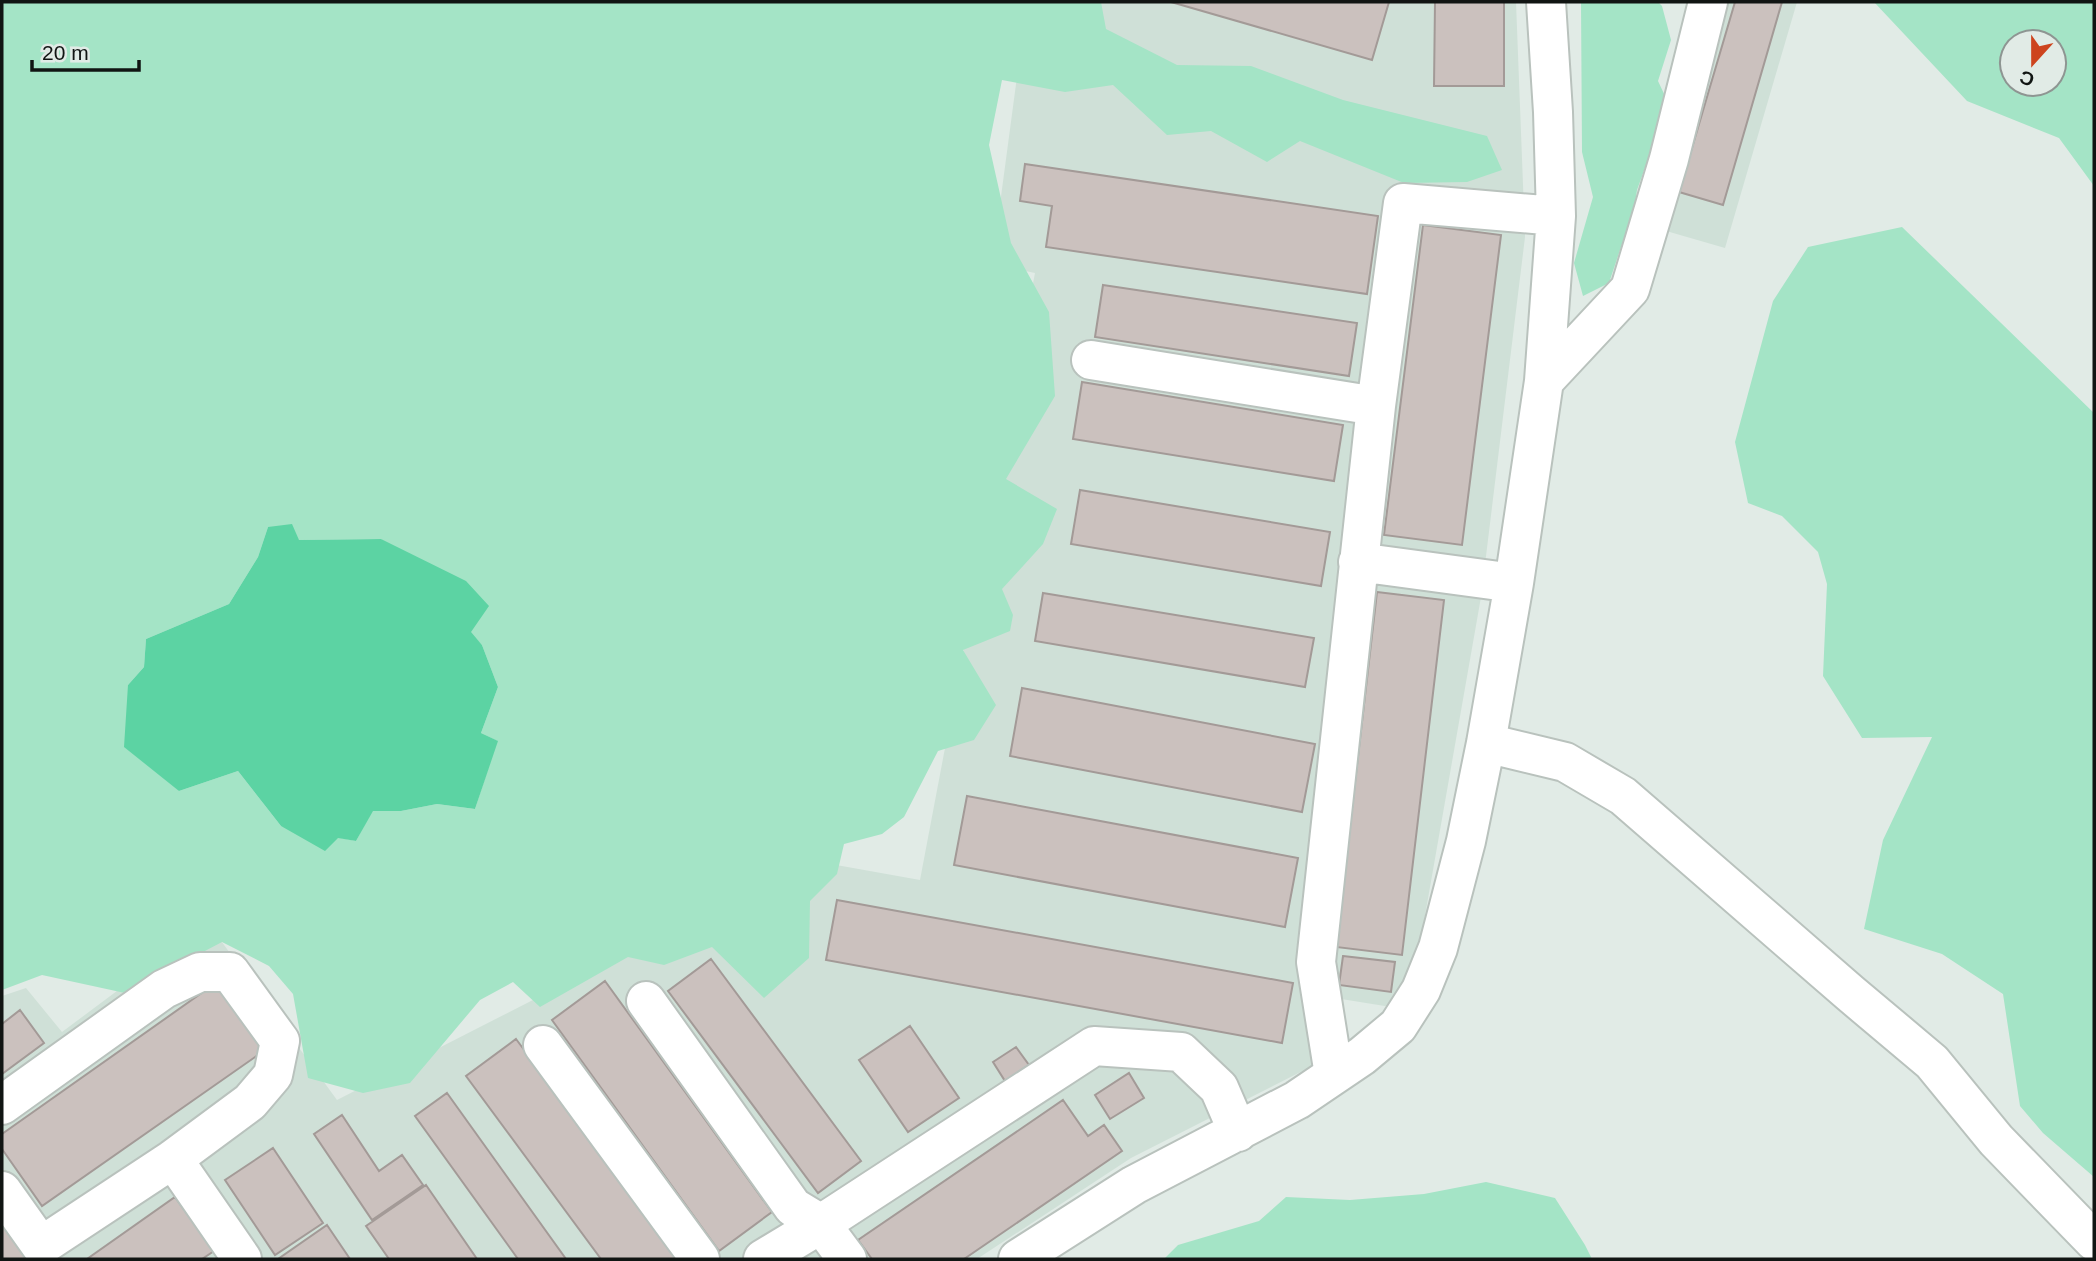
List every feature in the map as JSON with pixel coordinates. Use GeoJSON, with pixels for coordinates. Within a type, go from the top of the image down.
{"type":"FeatureCollection","features":[{"type":"Feature","properties":{"kind":"street"},"geometry":{"type":"LineString","coordinates":[[1018,1259],[1134,1185],[1297,1100],[1362,1056],[1398,1026],[1421,990],[1438,948],[1466,841],[1486,743],[1514,583],[1544,381],[1556,216],[1546,2]]}},
{"type":"Feature","properties":{"kind":"street"},"geometry":{"type":"LineString","coordinates":[[1544,381],[1630,289],[1669,159],[1708,2]]}},
{"type":"Feature","properties":{"kind":"street"},"geometry":{"type":"LineString","coordinates":[[1334,1075],[1315,962],[1376,406],[1403,204],[1556,216]]}},
{"type":"Feature","properties":{"kind":"street"},"geometry":{"type":"LineString","coordinates":[[1091,360],[1376,406]]}},
{"type":"Feature","properties":{"kind":"street"},"geometry":{"type":"LineString","coordinates":[[1358,562],[1514,583]]}},
{"type":"Feature","properties":{"kind":"street"},"geometry":{"type":"LineString","coordinates":[[1486,743],[1565,762],[1623,796],[1933,1062],[1996,1140],[2094,1241]]}},
{"type":"Feature","properties":{"kind":"street"},"geometry":{"type":"LineString","coordinates":[[2,1105],[164,989],[200,972],[230,972],[280,1041],[273,1075],[250,1102],[45,1253],[2,1191]]}},
{"type":"Feature","properties":{"kind":"street"},"geometry":{"type":"LineString","coordinates":[[646,1001],[793,1206],[821,1224],[847,1259]]}},
{"type":"Feature","properties":{"kind":"street"},"geometry":{"type":"LineString","coordinates":[[543,1045],[700,1259]]}},
{"type":"Feature","properties":{"kind":"street"},"geometry":{"type":"LineString","coordinates":[[763,1259],[1094,1045],[1181,1052],[1219,1088],[1238,1132]]}},
{"type":"Feature","properties":{"kind":"street"},"geometry":{"type":"LineString","coordinates":[[173,1159],[242,1259]]}},
{"type":"Feature","properties":{"kind":"shaded area"},"geometry":{"type":"Polygon","coordinates":[[[2,2],[1101,2],[1106,29],[1177,65],[1251,66],[1343,100],[1487,136],[1502,170],[1467,182],[1404,183],[1300,141],[1267,162],[1211,131],[1167,135],[1113,85],[1065,92],[1002,80],[989,145],[1011,243],[1049,312],[1055,396],[1006,479],[1057,509],[1043,544],[1002,589],[1013,615],[1010,631],[963,650],[996,705],[974,740],[938,751],[904,817],[882,834],[844,844],[837,874],[810,901],[809,958],[764,998],[712,947],[664,965],[628,957],[540,1007],[513,982],[480,1000],[410,1083],[363,1093],[308,1078],[293,994],[269,966],[222,942],[125,993],[42,975],[2,990],[2,2]],[[268,527],[258,557],[229,604],[146,639],[144,667],[128,685],[179,791],[238,771],[281,826],[356,841],[372,811],[401,811],[437,804],[475,809],[497,741],[481,733],[498,687],[482,645],[381,539],[299,540],[268,527]]]}},
{"type":"Feature","properties":{"kind":"shaded area"},"geometry":{"type":"Polygon","coordinates":[[[1027,2],[1516,2],[1525,237],[1481,597],[1420,944],[1391,1007],[1335,998],[1324,1060],[1131,1158],[977,1259],[2,1259],[2,996],[26,988],[62,1032],[208,923],[337,1100],[668,931],[814,861],[920,880],[1035,273],[992,264],[1027,2]]]}},
{"type":"Feature","properties":{"kind":"shaded area"},"geometry":{"type":"Polygon","coordinates":[[[1581,2],[1658,2],[1662,6],[1671,40],[1658,81],[1666,98],[1637,190],[1632,224],[1609,283],[1583,296],[1574,263],[1593,197],[1582,152],[1581,2]]]}},
{"type":"Feature","properties":{"kind":"shaded area"},"geometry":{"type":"Polygon","coordinates":[[[1696,2],[1797,2],[1725,248],[1642,224],[1696,2]]]}},
{"type":"Feature","properties":{"kind":"shaded area"},"geometry":{"type":"Polygon","coordinates":[[[1874,2],[2094,2],[2094,186],[2059,138],[1967,101],[1874,2]]]}},
{"type":"Feature","properties":{"kind":"shaded area"},"geometry":{"type":"Polygon","coordinates":[[[1902,227],[2094,413],[2094,1177],[2043,1133],[2020,1106],[2003,994],[1942,954],[1864,929],[1883,840],[1932,737],[1862,738],[1823,676],[1827,584],[1818,552],[1782,516],[1748,503],[1735,442],[1773,301],[1808,247],[1902,227]]]}},
{"type":"Feature","properties":{"kind":"shaded area"},"geometry":{"type":"Polygon","coordinates":[[[292,524],[299,540],[381,539],[466,581],[489,606],[471,632],[482,645],[498,687],[481,733],[498,741],[475,809],[437,804],[401,811],[373,811],[356,841],[338,838],[325,851],[281,826],[238,771],[179,791],[124,747],[128,685],[144,667],[146,639],[229,604],[258,557],[268,527],[292,524]]]}},
{"type":"Feature","properties":{"kind":"shaded area"},"geometry":{"type":"Polygon","coordinates":[[[1486,1182],[1555,1198],[1592,1259],[1164,1259],[1178,1245],[1259,1221],[1286,1197],[1350,1200],[1424,1194],[1486,1182]]]}},
{"type":"Feature","properties":{"kind":"building"},"geometry":{"type":"Polygon","coordinates":[[[1171,2],[1389,2],[1372,60],[1171,2]]]}},
{"type":"Feature","properties":{"kind":"building"},"geometry":{"type":"Polygon","coordinates":[[[1435,2],[1504,2],[1504,86],[1434,86],[1435,2]]]}},
{"type":"Feature","properties":{"kind":"building"},"geometry":{"type":"Polygon","coordinates":[[[1735,2],[1782,2],[1723,205],[1679,192],[1735,2]]]}},
{"type":"Feature","properties":{"kind":"building"},"geometry":{"type":"Polygon","coordinates":[[[1025,164],[1378,216],[1367,294],[1046,247],[1052,206],[1020,201],[1025,164]]]}},
{"type":"Feature","properties":{"kind":"building"},"geometry":{"type":"Polygon","coordinates":[[[1423,225],[1501,235],[1462,545],[1384,535],[1423,225]]]}},
{"type":"Feature","properties":{"kind":"building"},"geometry":{"type":"Polygon","coordinates":[[[1103,285],[1357,323],[1349,376],[1095,337],[1103,285]]]}},
{"type":"Feature","properties":{"kind":"building"},"geometry":{"type":"Polygon","coordinates":[[[1082,382],[1343,425],[1334,481],[1073,439],[1082,382]]]}},
{"type":"Feature","properties":{"kind":"building"},"geometry":{"type":"Polygon","coordinates":[[[1080,490],[1330,532],[1321,586],[1071,544],[1080,490]]]}},
{"type":"Feature","properties":{"kind":"building"},"geometry":{"type":"Polygon","coordinates":[[[1377,592],[1444,600],[1402,955],[1336,947],[1377,592]]]}},
{"type":"Feature","properties":{"kind":"building"},"geometry":{"type":"Polygon","coordinates":[[[1043,593],[1314,638],[1305,687],[1035,641],[1043,593]]]}},
{"type":"Feature","properties":{"kind":"building"},"geometry":{"type":"Polygon","coordinates":[[[1022,688],[1315,744],[1302,812],[1010,756],[1022,688]]]}},
{"type":"Feature","properties":{"kind":"building"},"geometry":{"type":"Polygon","coordinates":[[[967,796],[1298,858],[1285,927],[954,865],[967,796]]]}},
{"type":"Feature","properties":{"kind":"building"},"geometry":{"type":"Polygon","coordinates":[[[837,900],[1293,983],[1282,1043],[826,960],[837,900]]]}},
{"type":"Feature","properties":{"kind":"building"},"geometry":{"type":"Polygon","coordinates":[[[1343,956],[1395,962],[1391,992],[1339,985],[1343,956]]]}},
{"type":"Feature","properties":{"kind":"building"},"geometry":{"type":"Polygon","coordinates":[[[711,959],[861,1161],[818,1193],[668,991],[711,959]]]}},
{"type":"Feature","properties":{"kind":"building"},"geometry":{"type":"Polygon","coordinates":[[[220,980],[268,1048],[42,1206],[2,1149],[2,1134],[220,980]]]}},
{"type":"Feature","properties":{"kind":"building"},"geometry":{"type":"Polygon","coordinates":[[[605,981],[772,1212],[719,1251],[552,1020],[605,981]]]}},
{"type":"Feature","properties":{"kind":"building"},"geometry":{"type":"Polygon","coordinates":[[[20,1010],[44,1043],[2,1074],[2,1024],[20,1010]]]}},
{"type":"Feature","properties":{"kind":"building"},"geometry":{"type":"Polygon","coordinates":[[[910,1026],[959,1098],[908,1132],[859,1060],[910,1026]]]}},
{"type":"Feature","properties":{"kind":"building"},"geometry":{"type":"Polygon","coordinates":[[[516,1039],[680,1259],[601,1259],[466,1076],[516,1039]]]}},
{"type":"Feature","properties":{"kind":"building"},"geometry":{"type":"Polygon","coordinates":[[[1016,1047],[1029,1065],[1005,1081],[993,1062],[1016,1047]]]}},
{"type":"Feature","properties":{"kind":"building"},"geometry":{"type":"Polygon","coordinates":[[[1129,1073],[1144,1098],[1110,1119],[1095,1095],[1129,1073]]]}},
{"type":"Feature","properties":{"kind":"building"},"geometry":{"type":"Polygon","coordinates":[[[447,1093],[566,1259],[518,1259],[415,1116],[447,1093]]]}},
{"type":"Feature","properties":{"kind":"building"},"geometry":{"type":"Polygon","coordinates":[[[1063,1100],[1088,1136],[1104,1125],[1122,1151],[964,1259],[872,1259],[858,1240],[1063,1100]]]}},
{"type":"Feature","properties":{"kind":"building"},"geometry":{"type":"Polygon","coordinates":[[[342,1115],[379,1171],[402,1155],[423,1185],[372,1220],[314,1134],[342,1115]]]}},
{"type":"Feature","properties":{"kind":"building"},"geometry":{"type":"Polygon","coordinates":[[[273,1148],[323,1223],[275,1255],[225,1180],[273,1148]]]}},
{"type":"Feature","properties":{"kind":"building"},"geometry":{"type":"Polygon","coordinates":[[[426,1185],[477,1259],[389,1259],[366,1226],[426,1185]]]}},
{"type":"Feature","properties":{"kind":"building"},"geometry":{"type":"Polygon","coordinates":[[[175,1197],[214,1251],[202,1259],[87,1259],[175,1197]]]}},
{"type":"Feature","properties":{"kind":"building"},"geometry":{"type":"Polygon","coordinates":[[[2,1225],[27,1259],[2,1259],[2,1225]]]}},
{"type":"Feature","properties":{"kind":"building"},"geometry":{"type":"Polygon","coordinates":[[[327,1225],[350,1259],[278,1259],[327,1225]]]}}]}
